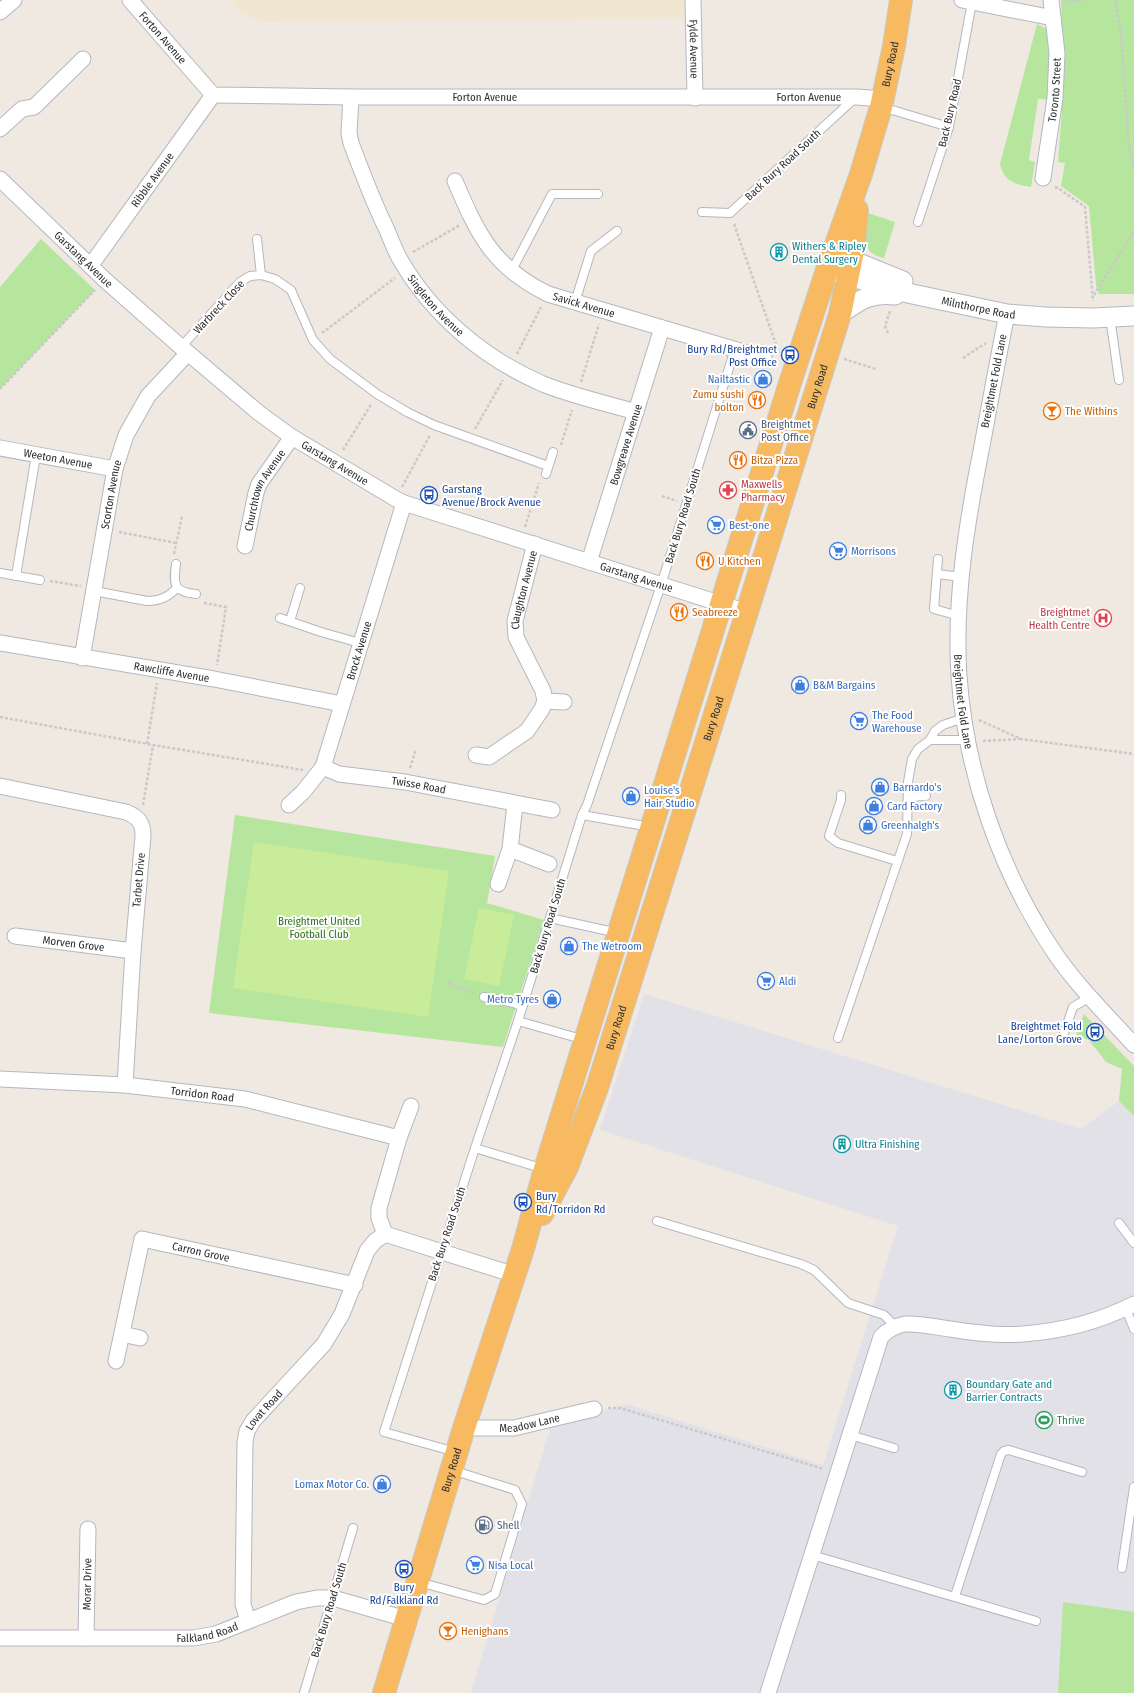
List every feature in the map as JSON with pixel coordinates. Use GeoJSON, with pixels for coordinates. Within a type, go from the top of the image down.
{"type":"FeatureCollection","features":[{"type":"Feature","properties":{"kind":"highway","name":"Bury Road"},"geometry":{"type":"LineString","coordinates":[[384,1693],[464,1428],[523,1249],[545,1169],[721,604],[828,268],[861,174],[882,103],[894,46],[901,0]]}},
{"type":"Feature","properties":{"kind":"highway","name":"Bury Road"},"geometry":{"type":"LineString","coordinates":[[523,1249],[567,1167],[597,1088],[748,612],[840,314],[849,268],[861,174]]}},
{"type":"Feature","properties":{"kind":"street"},"geometry":{"type":"LineString","coordinates":[[0,12],[14,0]]}},
{"type":"Feature","properties":{"kind":"street","name":"Forton Avenue"},"geometry":{"type":"LineString","coordinates":[[130,0],[213,95],[351,97],[856,97],[882,103]]}},
{"type":"Feature","properties":{"kind":"street","name":"Fylde Avenue"},"geometry":{"type":"LineString","coordinates":[[694,0],[695,98]]}},
{"type":"Feature","properties":{"kind":"street"},"geometry":{"type":"LineString","coordinates":[[974,1],[1052,8]]}},
{"type":"Feature","properties":{"kind":"street","name":"Toronto Street"},"geometry":{"type":"LineString","coordinates":[[1043,178],[1055,98],[1057,53],[1052,8]]}},
{"type":"Feature","properties":{"kind":"street"},"geometry":{"type":"LineString","coordinates":[[0,129],[22,109],[34,107],[83,59]]}},
{"type":"Feature","properties":{"kind":"street","name":"Ribble Avenue"},"geometry":{"type":"LineString","coordinates":[[91,265],[213,95]]}},
{"type":"Feature","properties":{"kind":"street","name":"Singleton Avenue"},"geometry":{"type":"LineString","coordinates":[[351,97],[349,133],[351,143],[374,204],[403,264],[431,302],[453,327],[475,344],[511,367],[543,384],[636,412]]}},
{"type":"Feature","properties":{"kind":"street","name":"Savick Avenue"},"geometry":{"type":"LineString","coordinates":[[455,181],[471,219],[488,247],[511,272],[528,284],[548,294],[764,358]]}},
{"type":"Feature","properties":{"kind":"street","name":"Garstang Avenue"},"geometry":{"type":"LineString","coordinates":[[3,186],[91,265],[105,280],[259,413],[292,437],[400,501],[748,612]]}},
{"type":"Feature","properties":{"kind":"street","name":"Milnthorpe Road"},"geometry":{"type":"LineString","coordinates":[[828,268],[849,268],[903,292],[1007,314],[1046,317],[1134,316]]}},
{"type":"Feature","properties":{"kind":"street"},"geometry":{"type":"LineString","coordinates":[[840,314],[861,299],[882,294],[934,299]]}},
{"type":"Feature","properties":{"kind":"street","name":"Breightmet Fold Lane"},"geometry":{"type":"LineString","coordinates":[[1007,314],[971,498],[962,578],[959,614],[959,675],[963,714],[974,741],[976,776],[986,808],[998,842],[1022,900],[1055,954],[1090,997],[1134,1045]]}},
{"type":"Feature","properties":{"kind":"street","name":"Bowgreave Avenue"},"geometry":{"type":"LineString","coordinates":[[590,562],[662,328]]}},
{"type":"Feature","properties":{"kind":"street","name":"Scorton Avenue"},"geometry":{"type":"LineString","coordinates":[[82,658],[115,469],[126,435],[148,396],[185,350]]}},
{"type":"Feature","properties":{"kind":"street","name":"Churchtown Avenue"},"geometry":{"type":"LineString","coordinates":[[245,546],[259,484],[292,437]]}},
{"type":"Feature","properties":{"kind":"street","name":"Weeton Avenue"},"geometry":{"type":"LineString","coordinates":[[0,448],[115,469]]}},
{"type":"Feature","properties":{"kind":"street","name":"Brock Avenue"},"geometry":{"type":"LineString","coordinates":[[289,805],[307,796],[323,767],[400,501]]}},
{"type":"Feature","properties":{"kind":"street","name":"Claughton Avenue"},"geometry":{"type":"LineString","coordinates":[[535,544],[515,621],[515,629],[516,637],[543,691],[545,701]]}},
{"type":"Feature","properties":{"kind":"street","name":"Rawcliffe Avenue"},"geometry":{"type":"LineString","coordinates":[[0,643],[214,679],[342,704]]}},
{"type":"Feature","properties":{"kind":"street"},"geometry":{"type":"LineString","coordinates":[[483,761],[527,731],[542,709],[545,701],[564,702]]}},
{"type":"Feature","properties":{"kind":"street","name":"Twisse Road"},"geometry":{"type":"LineString","coordinates":[[323,767],[339,774],[405,782],[552,810]]}},
{"type":"Feature","properties":{"kind":"street"},"geometry":{"type":"LineString","coordinates":[[0,786],[126,812],[140,820]]}},
{"type":"Feature","properties":{"kind":"street"},"geometry":{"type":"LineString","coordinates":[[498,884],[510,849],[515,804]]}},
{"type":"Feature","properties":{"kind":"street","name":"Tarbet Drive"},"geometry":{"type":"LineString","coordinates":[[125,1085],[133,951],[143,836],[140,820]]}},
{"type":"Feature","properties":{"kind":"street"},"geometry":{"type":"LineString","coordinates":[[510,849],[550,864]]}},
{"type":"Feature","properties":{"kind":"street","name":"Morven Grove"},"geometry":{"type":"LineString","coordinates":[[15,936],[133,951]]}},
{"type":"Feature","properties":{"kind":"street","name":"Torridon Road"},"geometry":{"type":"LineString","coordinates":[[0,1079],[125,1085],[245,1099],[399,1138]]}},
{"type":"Feature","properties":{"kind":"street"},"geometry":{"type":"LineString","coordinates":[[411,1106],[399,1138],[379,1208],[380,1224],[385,1234],[514,1275]]}},
{"type":"Feature","properties":{"kind":"street","name":"Lovat Road"},"geometry":{"type":"LineString","coordinates":[[248,1621],[243,1604],[244,1442],[247,1431],[253,1421],[324,1344],[342,1314],[355,1285],[367,1251],[375,1241],[385,1234]]}},
{"type":"Feature","properties":{"kind":"street","name":"Carron Grove"},"geometry":{"type":"LineString","coordinates":[[116,1362],[142,1239],[355,1285]]}},
{"type":"Feature","properties":{"kind":"street"},"geometry":{"type":"LineString","coordinates":[[768,1693],[881,1337],[895,1326],[917,1324],[974,1333],[1022,1334],[1070,1328],[1114,1314],[1130,1306]]}},
{"type":"Feature","properties":{"kind":"street"},"geometry":{"type":"LineString","coordinates":[[122,1334],[140,1338]]}},
{"type":"Feature","properties":{"kind":"street","name":"Meadow Lane"},"geometry":{"type":"LineString","coordinates":[[464,1428],[514,1428],[594,1409]]}},
{"type":"Feature","properties":{"kind":"street","name":"Morar Drive"},"geometry":{"type":"LineString","coordinates":[[86,1638],[88,1529]]}},
{"type":"Feature","properties":{"kind":"street","name":"Falkland Road"},"geometry":{"type":"LineString","coordinates":[[0,1638],[193,1638],[216,1634],[296,1602],[317,1598],[333,1598],[406,1619]]}},
{"type":"Feature","properties":{"kind":"lane","name":"Back Bury Road"},"geometry":{"type":"LineString","coordinates":[[918,222],[949,127],[974,1]]}},
{"type":"Feature","properties":{"kind":"lane","name":"Back Bury Road South"},"geometry":{"type":"LineString","coordinates":[[730,213],[856,97]]}},
{"type":"Feature","properties":{"kind":"lane"},"geometry":{"type":"LineString","coordinates":[[882,103],[949,127]]}},
{"type":"Feature","properties":{"kind":"lane"},"geometry":{"type":"LineString","coordinates":[[511,272],[552,194],[598,194]]}},
{"type":"Feature","properties":{"kind":"lane"},"geometry":{"type":"LineString","coordinates":[[702,212],[730,213]]}},
{"type":"Feature","properties":{"kind":"lane"},"geometry":{"type":"LineString","coordinates":[[575,302],[591,252],[617,231]]}},
{"type":"Feature","properties":{"kind":"lane"},"geometry":{"type":"LineString","coordinates":[[257,239],[261,274],[275,278],[291,290],[313,340],[330,359],[377,394],[406,412],[434,425],[547,470],[553,452]]}},
{"type":"Feature","properties":{"kind":"lane","name":"Warbreck Close"},"geometry":{"type":"LineString","coordinates":[[185,350],[240,282],[250,276],[261,274]]}},
{"type":"Feature","properties":{"kind":"lane"},"geometry":{"type":"LineString","coordinates":[[1110,317],[1119,380]]}},
{"type":"Feature","properties":{"kind":"lane","name":"Back Bury Road South"},"geometry":{"type":"LineString","coordinates":[[454,1461],[384,1432],[475,1148],[518,1021],[582,815],[587,805],[661,585],[735,349]]}},
{"type":"Feature","properties":{"kind":"lane"},"geometry":{"type":"LineString","coordinates":[[16,576],[36,455]]}},
{"type":"Feature","properties":{"kind":"lane"},"geometry":{"type":"LineString","coordinates":[[938,559],[934,609],[952,614],[959,614]]}},
{"type":"Feature","properties":{"kind":"lane"},"geometry":{"type":"LineString","coordinates":[[176,564],[174,577],[177,588],[184,593],[197,598]]}},
{"type":"Feature","properties":{"kind":"lane"},"geometry":{"type":"LineString","coordinates":[[0,573],[40,580]]}},
{"type":"Feature","properties":{"kind":"lane"},"geometry":{"type":"LineString","coordinates":[[936,574],[962,578]]}},
{"type":"Feature","properties":{"kind":"lane"},"geometry":{"type":"LineString","coordinates":[[94,589],[147,601],[156,601],[165,598],[177,588]]}},
{"type":"Feature","properties":{"kind":"lane"},"geometry":{"type":"LineString","coordinates":[[290,621],[300,588]]}},
{"type":"Feature","properties":{"kind":"lane"},"geometry":{"type":"LineString","coordinates":[[280,618],[360,643]]}},
{"type":"Feature","properties":{"kind":"lane"},"geometry":{"type":"LineString","coordinates":[[838,1038],[907,834],[909,770],[912,759],[918,750],[930,740],[935,732],[943,725],[963,714]]}},
{"type":"Feature","properties":{"kind":"lane"},"geometry":{"type":"LineString","coordinates":[[930,740],[974,741]]}},
{"type":"Feature","properties":{"kind":"lane"},"geometry":{"type":"LineString","coordinates":[[841,795],[841,800],[829,836],[838,842],[897,861]]}},
{"type":"Feature","properties":{"kind":"lane"},"geometry":{"type":"LineString","coordinates":[[908,797],[926,796]]}},
{"type":"Feature","properties":{"kind":"lane"},"geometry":{"type":"LineString","coordinates":[[582,815],[652,827]]}},
{"type":"Feature","properties":{"kind":"lane"},"geometry":{"type":"LineString","coordinates":[[550,918],[619,933]]}},
{"type":"Feature","properties":{"kind":"lane"},"geometry":{"type":"LineString","coordinates":[[484,997],[514,1003],[522,1007]]}},
{"type":"Feature","properties":{"kind":"lane"},"geometry":{"type":"LineString","coordinates":[[1062,1039],[1073,1006],[1090,997]]}},
{"type":"Feature","properties":{"kind":"lane"},"geometry":{"type":"LineString","coordinates":[[518,1021],[586,1041]]}},
{"type":"Feature","properties":{"kind":"lane"},"geometry":{"type":"LineString","coordinates":[[475,1148],[545,1169]]}},
{"type":"Feature","properties":{"kind":"lane"},"geometry":{"type":"LineString","coordinates":[[657,1221],[801,1264],[814,1270],[848,1303],[884,1314],[895,1326]]}},
{"type":"Feature","properties":{"kind":"lane"},"geometry":{"type":"LineString","coordinates":[[1119,1222],[1134,1243]]}},
{"type":"Feature","properties":{"kind":"lane"},"geometry":{"type":"LineString","coordinates":[[1130,1306],[1134,1329]]}},
{"type":"Feature","properties":{"kind":"lane"},"geometry":{"type":"LineString","coordinates":[[850,1435],[894,1448]]}},
{"type":"Feature","properties":{"kind":"lane"},"geometry":{"type":"LineString","coordinates":[[955,1596],[1001,1454],[1004,1451],[1009,1450],[1082,1472]]}},
{"type":"Feature","properties":{"kind":"lane"},"geometry":{"type":"LineString","coordinates":[[418,1582],[484,1600],[494,1594],[522,1504],[515,1490],[454,1461]]}},
{"type":"Feature","properties":{"kind":"lane"},"geometry":{"type":"LineString","coordinates":[[1122,1568],[1134,1487]]}},
{"type":"Feature","properties":{"kind":"lane","name":"Back Bury Road South"},"geometry":{"type":"LineString","coordinates":[[304,1693],[353,1528]]}},
{"type":"Feature","properties":{"kind":"lane"},"geometry":{"type":"LineString","coordinates":[[812,1555],[1036,1621]]}},
{"type":"Feature","properties":{"kind":"path"},"geometry":{"type":"LineString","coordinates":[[1052,8],[1085,0]]}},
{"type":"Feature","properties":{"kind":"path"},"geometry":{"type":"LineString","coordinates":[[1115,0],[1121,32],[1129,148],[1134,169]]}},
{"type":"Feature","properties":{"kind":"path"},"geometry":{"type":"LineString","coordinates":[[1043,178],[1041,185],[1058,188],[1084,207],[1094,296],[1134,231]]}},
{"type":"Feature","properties":{"kind":"path"},"geometry":{"type":"LineString","coordinates":[[730,213],[781,357]]}},
{"type":"Feature","properties":{"kind":"path"},"geometry":{"type":"LineString","coordinates":[[313,340],[403,264],[471,219]]}},
{"type":"Feature","properties":{"kind":"path"},"geometry":{"type":"LineString","coordinates":[[0,389],[105,280]]}},
{"type":"Feature","properties":{"kind":"path"},"geometry":{"type":"LineString","coordinates":[[888,333],[885,326],[891,309]]}},
{"type":"Feature","properties":{"kind":"path"},"geometry":{"type":"LineString","coordinates":[[963,358],[991,340],[1002,338]]}},
{"type":"Feature","properties":{"kind":"path"},"geometry":{"type":"LineString","coordinates":[[828,355],[876,369]]}},
{"type":"Feature","properties":{"kind":"path"},"geometry":{"type":"LineString","coordinates":[[336,462],[377,394]]}},
{"type":"Feature","properties":{"kind":"path"},"geometry":{"type":"LineString","coordinates":[[400,501],[434,425]]}},
{"type":"Feature","properties":{"kind":"path"},"geometry":{"type":"LineString","coordinates":[[521,540],[542,474],[547,470]]}},
{"type":"Feature","properties":{"kind":"path"},"geometry":{"type":"LineString","coordinates":[[176,564],[174,557],[182,516]]}},
{"type":"Feature","properties":{"kind":"path"},"geometry":{"type":"LineString","coordinates":[[105,529],[176,543]]}},
{"type":"Feature","properties":{"kind":"path"},"geometry":{"type":"LineString","coordinates":[[40,580],[94,589]]}},
{"type":"Feature","properties":{"kind":"path"},"geometry":{"type":"LineString","coordinates":[[197,598],[226,607],[214,679]]}},
{"type":"Feature","properties":{"kind":"path"},"geometry":{"type":"LineString","coordinates":[[147,744],[159,670]]}},
{"type":"Feature","properties":{"kind":"path"},"geometry":{"type":"LineString","coordinates":[[963,714],[1021,738]]}},
{"type":"Feature","properties":{"kind":"path"},"geometry":{"type":"LineString","coordinates":[[0,717],[147,744],[310,771],[323,767]]}},
{"type":"Feature","properties":{"kind":"path"},"geometry":{"type":"LineString","coordinates":[[974,741],[1021,738],[1134,754]]}},
{"type":"Feature","properties":{"kind":"path"},"geometry":{"type":"LineString","coordinates":[[140,820],[153,745]]}},
{"type":"Feature","properties":{"kind":"path"},"geometry":{"type":"LineString","coordinates":[[405,782],[416,749]]}},
{"type":"Feature","properties":{"kind":"path"},"geometry":{"type":"LineString","coordinates":[[448,983],[484,997]]}},
{"type":"Feature","properties":{"kind":"path"},"geometry":{"type":"LineString","coordinates":[[594,1409],[620,1408],[838,1473]]}},
{"type":"Feature","properties":{"kind":"shaded area"},"geometry":{"type":"Polygon","coordinates":[[[230,0],[688,0],[689,18],[260,22],[240,12],[230,0]]]}},
{"type":"Feature","properties":{"kind":"shaded area"},"geometry":{"type":"Polygon","coordinates":[[[644,994],[1081,1129],[1119,1101],[1134,1116],[1134,1693],[471,1693],[550,1428],[626,1404],[823,1465],[898,1226],[600,1130],[644,994]]]}},
{"type":"Feature","properties":{"kind":"green space"},"geometry":{"type":"Polygon","coordinates":[[[1061,0],[1134,0],[1134,294],[1099,294],[1096,285],[1089,206],[1061,186],[1065,163],[1058,162],[1064,82],[1061,0]]]}},
{"type":"Feature","properties":{"kind":"green space"},"geometry":{"type":"Polygon","coordinates":[[[1037,24],[1045,28],[1050,34],[1051,100],[1038,99],[1029,160],[1035,162],[1031,187],[1020,185],[1011,181],[1004,175],[1000,164],[1037,24]]]}},
{"type":"Feature","properties":{"kind":"green space"},"geometry":{"type":"Polygon","coordinates":[[[868,213],[895,222],[884,258],[870,252],[867,247],[865,241],[865,227],[868,213]]]}},
{"type":"Feature","properties":{"kind":"green space"},"geometry":{"type":"Polygon","coordinates":[[[41,239],[95,290],[0,389],[0,287],[41,239]]]}},
{"type":"Feature","properties":{"kind":"green space","name":"Breightmet United Football Club"},"geometry":{"type":"Polygon","coordinates":[[[235,815],[495,856],[487,903],[544,920],[503,1047],[209,1013],[235,815]]]}},
{"type":"Feature","properties":{"kind":"green space"},"geometry":{"type":"Polygon","coordinates":[[[254,842],[449,871],[428,1017],[233,988],[254,842]]]}},
{"type":"Feature","properties":{"kind":"green space"},"geometry":{"type":"Polygon","coordinates":[[[479,908],[514,915],[499,986],[464,979],[479,908]]]}},
{"type":"Feature","properties":{"kind":"green space"},"geometry":{"type":"Polygon","coordinates":[[[1084,1014],[1134,1066],[1134,1116],[1119,1101],[1122,1069],[1106,1062],[1089,1040],[1076,1035],[1084,1014]]]}},
{"type":"Feature","properties":{"kind":"green space"},"geometry":{"type":"Polygon","coordinates":[[[1063,1602],[1134,1612],[1134,1693],[1058,1693],[1063,1602]]]}},
{"type":"Feature","properties":{"kind":"place","name":"Withers & Ripley Dental Surgery"},"geometry":{"type":"Point","coordinates":[779,252]}},
{"type":"Feature","properties":{"kind":"place","name":"Bury Rd/Breightmet Post Office"},"geometry":{"type":"Point","coordinates":[790,355]}},
{"type":"Feature","properties":{"kind":"place","name":"Nailtastic"},"geometry":{"type":"Point","coordinates":[763,379]}},
{"type":"Feature","properties":{"kind":"place","name":"Zumu sushi bolton"},"geometry":{"type":"Point","coordinates":[757,400]}},
{"type":"Feature","properties":{"kind":"place","name":"The Withins"},"geometry":{"type":"Point","coordinates":[1052,411]}},
{"type":"Feature","properties":{"kind":"place","name":"Breightmet Post Office"},"geometry":{"type":"Point","coordinates":[748,430]}},
{"type":"Feature","properties":{"kind":"place","name":"Bitza Pizza"},"geometry":{"type":"Point","coordinates":[738,460]}},
{"type":"Feature","properties":{"kind":"place","name":"Maxwells Pharmacy"},"geometry":{"type":"Point","coordinates":[728,490]}},
{"type":"Feature","properties":{"kind":"place","name":"Garstang Avenue/Brock Avenue"},"geometry":{"type":"Point","coordinates":[429,495]}},
{"type":"Feature","properties":{"kind":"place","name":"Best-one"},"geometry":{"type":"Point","coordinates":[716,525]}},
{"type":"Feature","properties":{"kind":"place","name":"Morrisons"},"geometry":{"type":"Point","coordinates":[838,551]}},
{"type":"Feature","properties":{"kind":"place","name":"U Kitchen"},"geometry":{"type":"Point","coordinates":[705,561]}},
{"type":"Feature","properties":{"kind":"place","name":"Seabreeze"},"geometry":{"type":"Point","coordinates":[679,612]}},
{"type":"Feature","properties":{"kind":"place","name":"Breightmet Health Centre"},"geometry":{"type":"Point","coordinates":[1103,618]}},
{"type":"Feature","properties":{"kind":"place","name":"B&M Bargains"},"geometry":{"type":"Point","coordinates":[800,685]}},
{"type":"Feature","properties":{"kind":"place","name":"The Food Warehouse"},"geometry":{"type":"Point","coordinates":[859,721]}},
{"type":"Feature","properties":{"kind":"place","name":"Barnardo's"},"geometry":{"type":"Point","coordinates":[880,787]}},
{"type":"Feature","properties":{"kind":"place","name":"Louise's Hair Studio"},"geometry":{"type":"Point","coordinates":[631,796]}},
{"type":"Feature","properties":{"kind":"place","name":"Card Factory"},"geometry":{"type":"Point","coordinates":[874,806]}},
{"type":"Feature","properties":{"kind":"place","name":"Greenhalgh's"},"geometry":{"type":"Point","coordinates":[868,825]}},
{"type":"Feature","properties":{"kind":"place","name":"The Wetroom"},"geometry":{"type":"Point","coordinates":[569,946]}},
{"type":"Feature","properties":{"kind":"place","name":"Aldi"},"geometry":{"type":"Point","coordinates":[766,981]}},
{"type":"Feature","properties":{"kind":"place","name":"Metro Tyres"},"geometry":{"type":"Point","coordinates":[552,999]}},
{"type":"Feature","properties":{"kind":"place","name":"Breightmet Fold Lane/Lorton Grove"},"geometry":{"type":"Point","coordinates":[1095,1032]}},
{"type":"Feature","properties":{"kind":"place","name":"Ultra Finishing"},"geometry":{"type":"Point","coordinates":[842,1144]}},
{"type":"Feature","properties":{"kind":"place","name":"Bury Rd/Torridon Rd"},"geometry":{"type":"Point","coordinates":[523,1202]}},
{"type":"Feature","properties":{"kind":"place","name":"Boundary Gate and Barrier Contracts"},"geometry":{"type":"Point","coordinates":[953,1390]}},
{"type":"Feature","properties":{"kind":"place","name":"Thrive"},"geometry":{"type":"Point","coordinates":[1044,1420]}},
{"type":"Feature","properties":{"kind":"place","name":"Lomax Motor Co."},"geometry":{"type":"Point","coordinates":[382,1484]}},
{"type":"Feature","properties":{"kind":"place","name":"Shell"},"geometry":{"type":"Point","coordinates":[484,1525]}},
{"type":"Feature","properties":{"kind":"place","name":"Nisa Local"},"geometry":{"type":"Point","coordinates":[475,1565]}},
{"type":"Feature","properties":{"kind":"place","name":"Bury Rd/Falkland Rd"},"geometry":{"type":"Point","coordinates":[404,1569]}},
{"type":"Feature","properties":{"kind":"place","name":"Henighans"},"geometry":{"type":"Point","coordinates":[448,1631]}}]}
